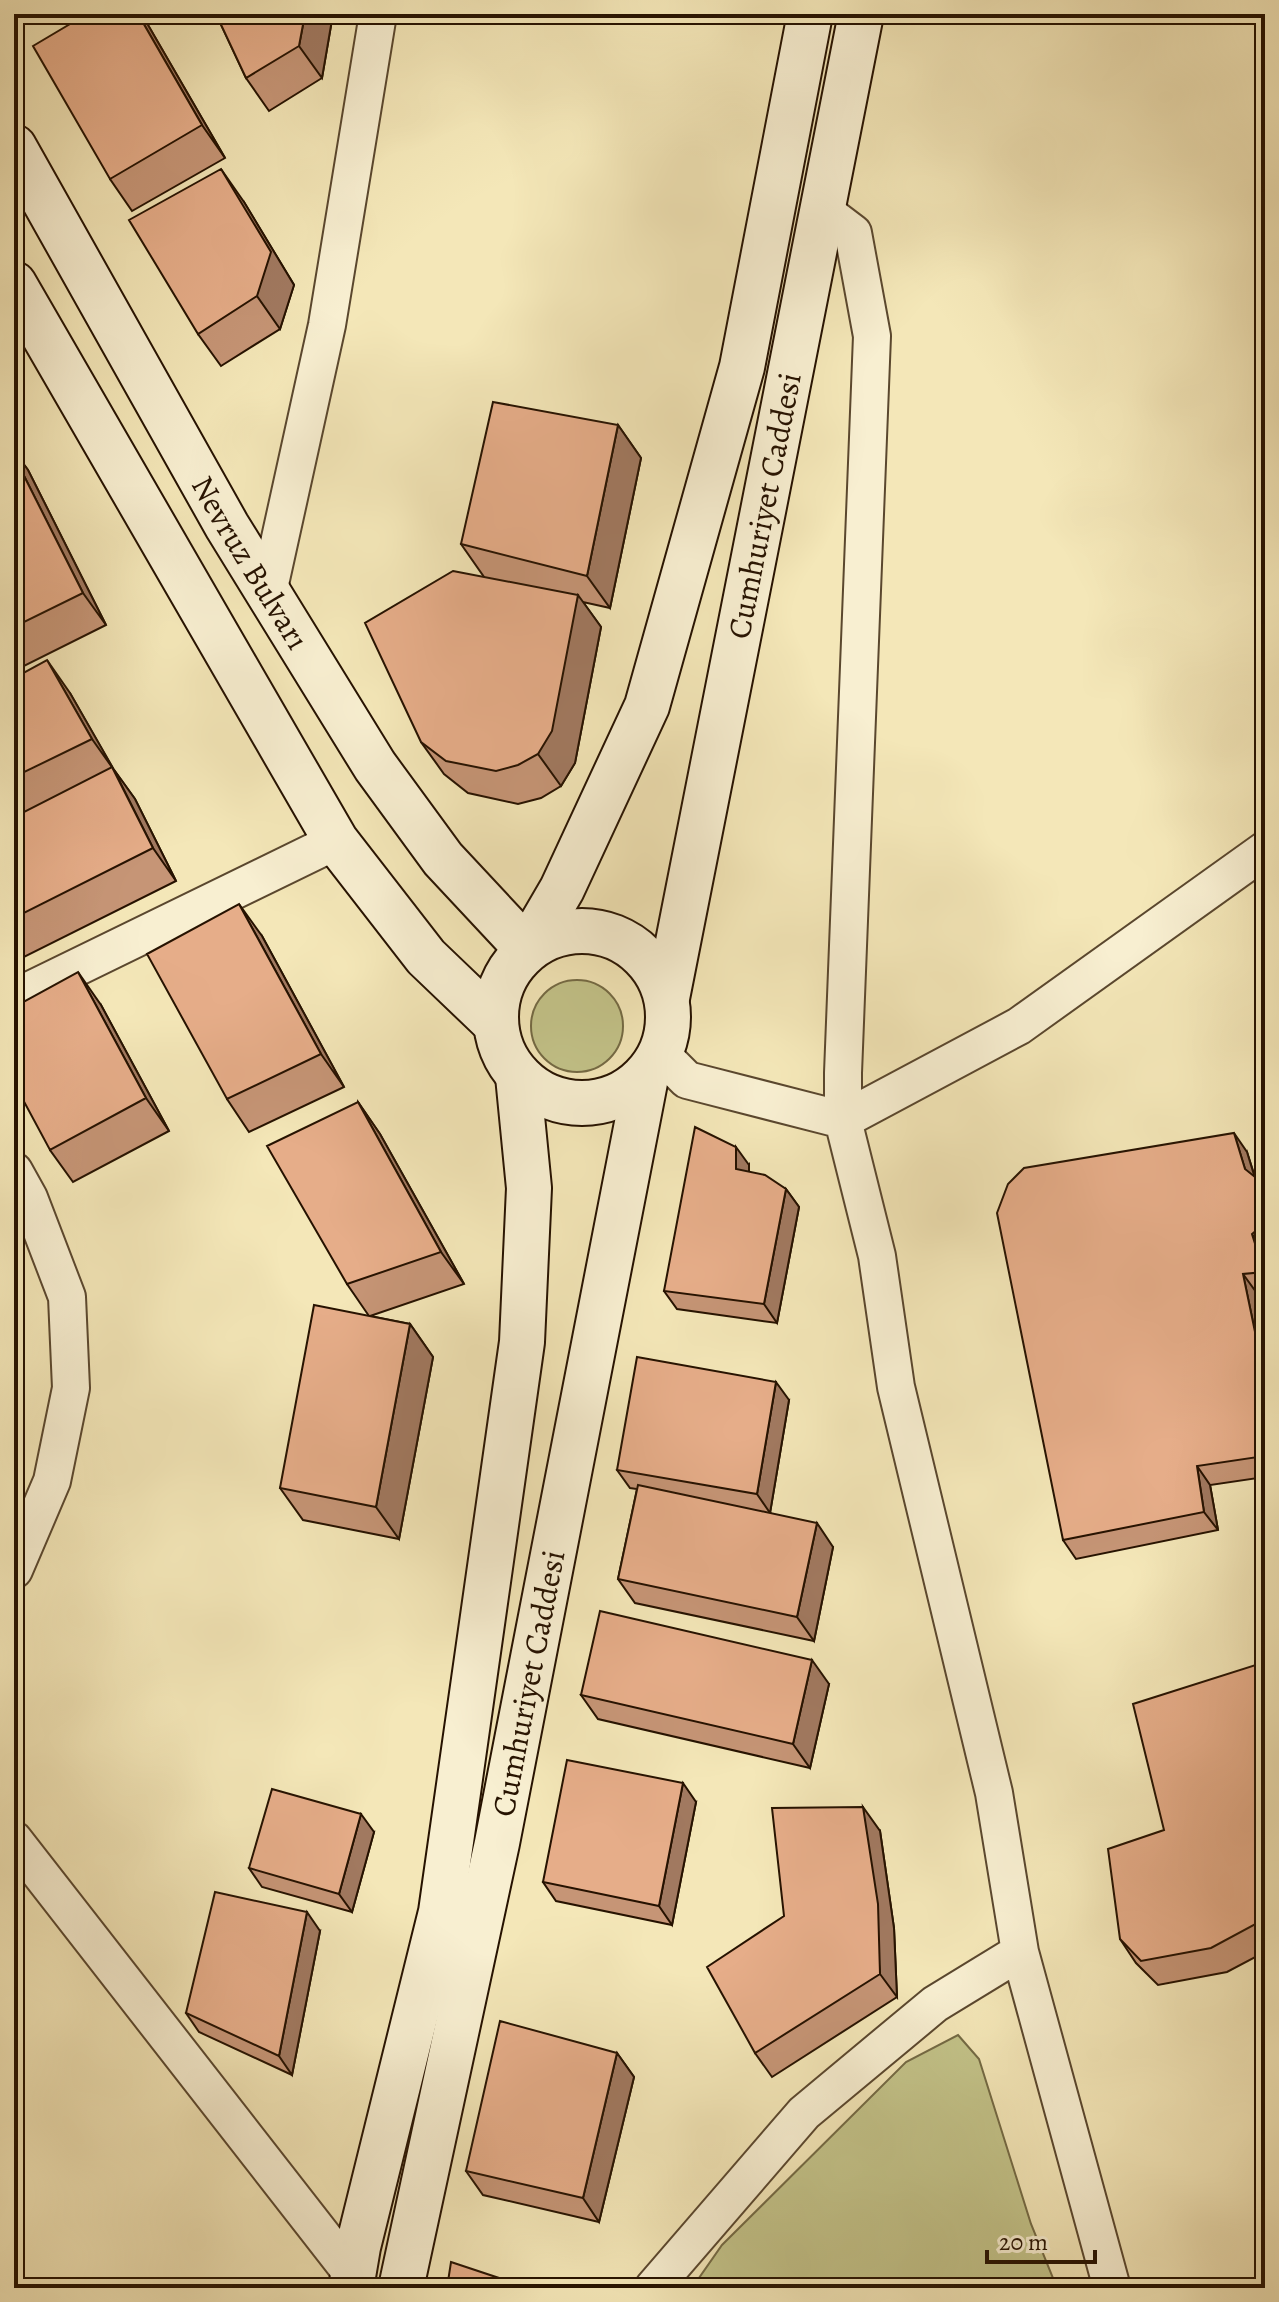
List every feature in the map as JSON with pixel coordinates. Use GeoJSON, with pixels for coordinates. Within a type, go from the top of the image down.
{"type":"FeatureCollection","features":[{"type":"Feature","properties":{"kind":"main road"},"geometry":{"type":"LineString","coordinates":[[527,949],[553,935],[582,930],[610,935],[636,949],[656,971],[667,998],[669,1026],[654,1065],[623,1094],[596,1103],[568,1102],[541,1093],[518,1076],[502,1052],[495,1023],[498,995],[509,970],[527,949],[562,889],[647,706],[742,367],[810,14]]}},
{"type":"Feature","properties":{"kind":"main road","name":"Cumhuriyet Caddesi"},"geometry":{"type":"LineString","coordinates":[[667,998],[861,14]]}},
{"type":"Feature","properties":{"kind":"main road","name":"Nevruz Bulvarı"},"geometry":{"type":"LineString","coordinates":[[14,147],[227,526],[375,766],[443,859],[527,949]]}},
{"type":"Feature","properties":{"kind":"main road","name":"Nevruz Bulvarı"},"geometry":{"type":"LineString","coordinates":[[14,284],[336,841],[426,957],[495,1023]]}},
{"type":"Feature","properties":{"kind":"main road","name":"Cumhuriyet Caddesi"},"geometry":{"type":"LineString","coordinates":[[401,2288],[497,1843],[654,1065]]}},
{"type":"Feature","properties":{"kind":"main road"},"geometry":{"type":"LineString","coordinates":[[352,2282],[441,1912],[522,1342],[529,1188],[518,1076]]}},
{"type":"Feature","properties":{"kind":"street"},"geometry":{"type":"LineString","coordinates":[[268,593],[327,325],[378,14]]}},
{"type":"Feature","properties":{"kind":"street"},"geometry":{"type":"LineString","coordinates":[[824,211],[853,233],[872,336],[843,1120],[877,1256],[896,1387],[994,1793],[1020,1952],[1112,2288]]}},
{"type":"Feature","properties":{"kind":"street"},"geometry":{"type":"LineString","coordinates":[[14,998],[336,841]]}},
{"type":"Feature","properties":{"kind":"street"},"geometry":{"type":"LineString","coordinates":[[654,1065],[687,1080],[843,1120],[1019,1026],[1265,850]]}},
{"type":"Feature","properties":{"kind":"street"},"geometry":{"type":"LineString","coordinates":[[14,1171],[29,1198],[67,1297],[71,1388],[52,1481],[14,1570]]}},
{"type":"Feature","properties":{"kind":"street"},"geometry":{"type":"LineString","coordinates":[[14,1840],[352,2282]]}},
{"type":"Feature","properties":{"kind":"street"},"geometry":{"type":"LineString","coordinates":[[653,2288],[804,2113],[935,2004],[1020,1952]]}},
{"type":"Feature","properties":{"kind":"green space"},"geometry":{"type":"Polygon","coordinates":[[[577,980],[595,983],[610,993],[620,1008],[623,1026],[620,1044],[610,1059],[595,1069],[577,1072],[559,1069],[544,1059],[534,1044],[531,1026],[534,1008],[544,993],[559,983],[577,980]]]}},
{"type":"Feature","properties":{"kind":"green space"},"geometry":{"type":"Polygon","coordinates":[[[958,2035],[979,2059],[1031,2224],[1057,2288],[692,2288],[722,2245],[906,2062],[958,2035]]]}},
{"type":"Feature","properties":{"kind":"building"},"geometry":{"type":"Polygon","coordinates":[[[87,14],[138,14],[202,125],[110,179],[33,46],[87,14]]]}},
{"type":"Feature","properties":{"kind":"building"},"geometry":{"type":"Polygon","coordinates":[[[216,14],[305,14],[299,46],[246,78],[216,14]]]}},
{"type":"Feature","properties":{"kind":"building"},"geometry":{"type":"Polygon","coordinates":[[[221,169],[271,252],[257,296],[198,334],[129,220],[221,169]]]}},
{"type":"Feature","properties":{"kind":"building"},"geometry":{"type":"Polygon","coordinates":[[[493,402],[618,425],[587,576],[461,544],[493,402]]]}},
{"type":"Feature","properties":{"kind":"building"},"geometry":{"type":"Polygon","coordinates":[[[14,456],[83,593],[14,627],[14,456]]]}},
{"type":"Feature","properties":{"kind":"building"},"geometry":{"type":"Polygon","coordinates":[[[453,571],[578,595],[552,731],[538,754],[518,765],[496,771],[446,761],[421,742],[365,623],[453,571]]]}},
{"type":"Feature","properties":{"kind":"building"},"geometry":{"type":"Polygon","coordinates":[[[47,660],[92,739],[14,777],[14,678],[47,660]]]}},
{"type":"Feature","properties":{"kind":"building"},"geometry":{"type":"Polygon","coordinates":[[[112,767],[153,848],[14,918],[14,817],[112,767]]]}},
{"type":"Feature","properties":{"kind":"building"},"geometry":{"type":"Polygon","coordinates":[[[239,904],[321,1054],[227,1099],[147,954],[239,904]]]}},
{"type":"Feature","properties":{"kind":"building"},"geometry":{"type":"Polygon","coordinates":[[[78,972],[146,1098],[50,1150],[14,1083],[14,1007],[78,972]]]}},
{"type":"Feature","properties":{"kind":"building"},"geometry":{"type":"Polygon","coordinates":[[[358,1102],[441,1252],[347,1284],[267,1146],[358,1102]]]}},
{"type":"Feature","properties":{"kind":"building"},"geometry":{"type":"Polygon","coordinates":[[[695,1127],[736,1147],[736,1169],[765,1175],[786,1189],[764,1304],[664,1291],[695,1127]]]}},
{"type":"Feature","properties":{"kind":"building"},"geometry":{"type":"Polygon","coordinates":[[[1234,1133],[1245,1169],[1265,1185],[1265,1223],[1252,1234],[1264,1272],[1243,1274],[1265,1380],[1265,1456],[1197,1466],[1204,1512],[1063,1540],[997,1213],[1008,1184],[1024,1168],[1234,1133]]]}},
{"type":"Feature","properties":{"kind":"building"},"geometry":{"type":"Polygon","coordinates":[[[314,1305],[410,1324],[376,1507],[280,1488],[314,1305]]]}},
{"type":"Feature","properties":{"kind":"building"},"geometry":{"type":"Polygon","coordinates":[[[637,1357],[776,1382],[757,1494],[617,1470],[637,1357]]]}},
{"type":"Feature","properties":{"kind":"building"},"geometry":{"type":"Polygon","coordinates":[[[638,1485],[817,1523],[797,1617],[618,1579],[638,1485]]]}},
{"type":"Feature","properties":{"kind":"building"},"geometry":{"type":"Polygon","coordinates":[[[600,1611],[812,1660],[793,1744],[581,1695],[600,1611]]]}},
{"type":"Feature","properties":{"kind":"building"},"geometry":{"type":"Polygon","coordinates":[[[1265,1662],[1265,1919],[1211,1948],[1141,1961],[1120,1939],[1108,1849],[1164,1830],[1133,1704],[1265,1662]]]}},
{"type":"Feature","properties":{"kind":"building"},"geometry":{"type":"Polygon","coordinates":[[[567,1760],[683,1783],[659,1906],[543,1882],[567,1760]]]}},
{"type":"Feature","properties":{"kind":"building"},"geometry":{"type":"Polygon","coordinates":[[[272,1789],[361,1814],[339,1894],[249,1868],[272,1789]]]}},
{"type":"Feature","properties":{"kind":"building"},"geometry":{"type":"Polygon","coordinates":[[[863,1807],[878,1904],[880,1974],[755,2053],[707,1967],[784,1916],[772,1808],[863,1807]]]}},
{"type":"Feature","properties":{"kind":"building"},"geometry":{"type":"Polygon","coordinates":[[[215,1892],[307,1912],[279,2056],[186,2013],[215,1892]]]}},
{"type":"Feature","properties":{"kind":"building"},"geometry":{"type":"Polygon","coordinates":[[[500,2021],[617,2053],[583,2198],[466,2171],[500,2021]]]}},
{"type":"Feature","properties":{"kind":"building"},"geometry":{"type":"Polygon","coordinates":[[[451,2262],[529,2288],[447,2288],[451,2262]]]}}]}
